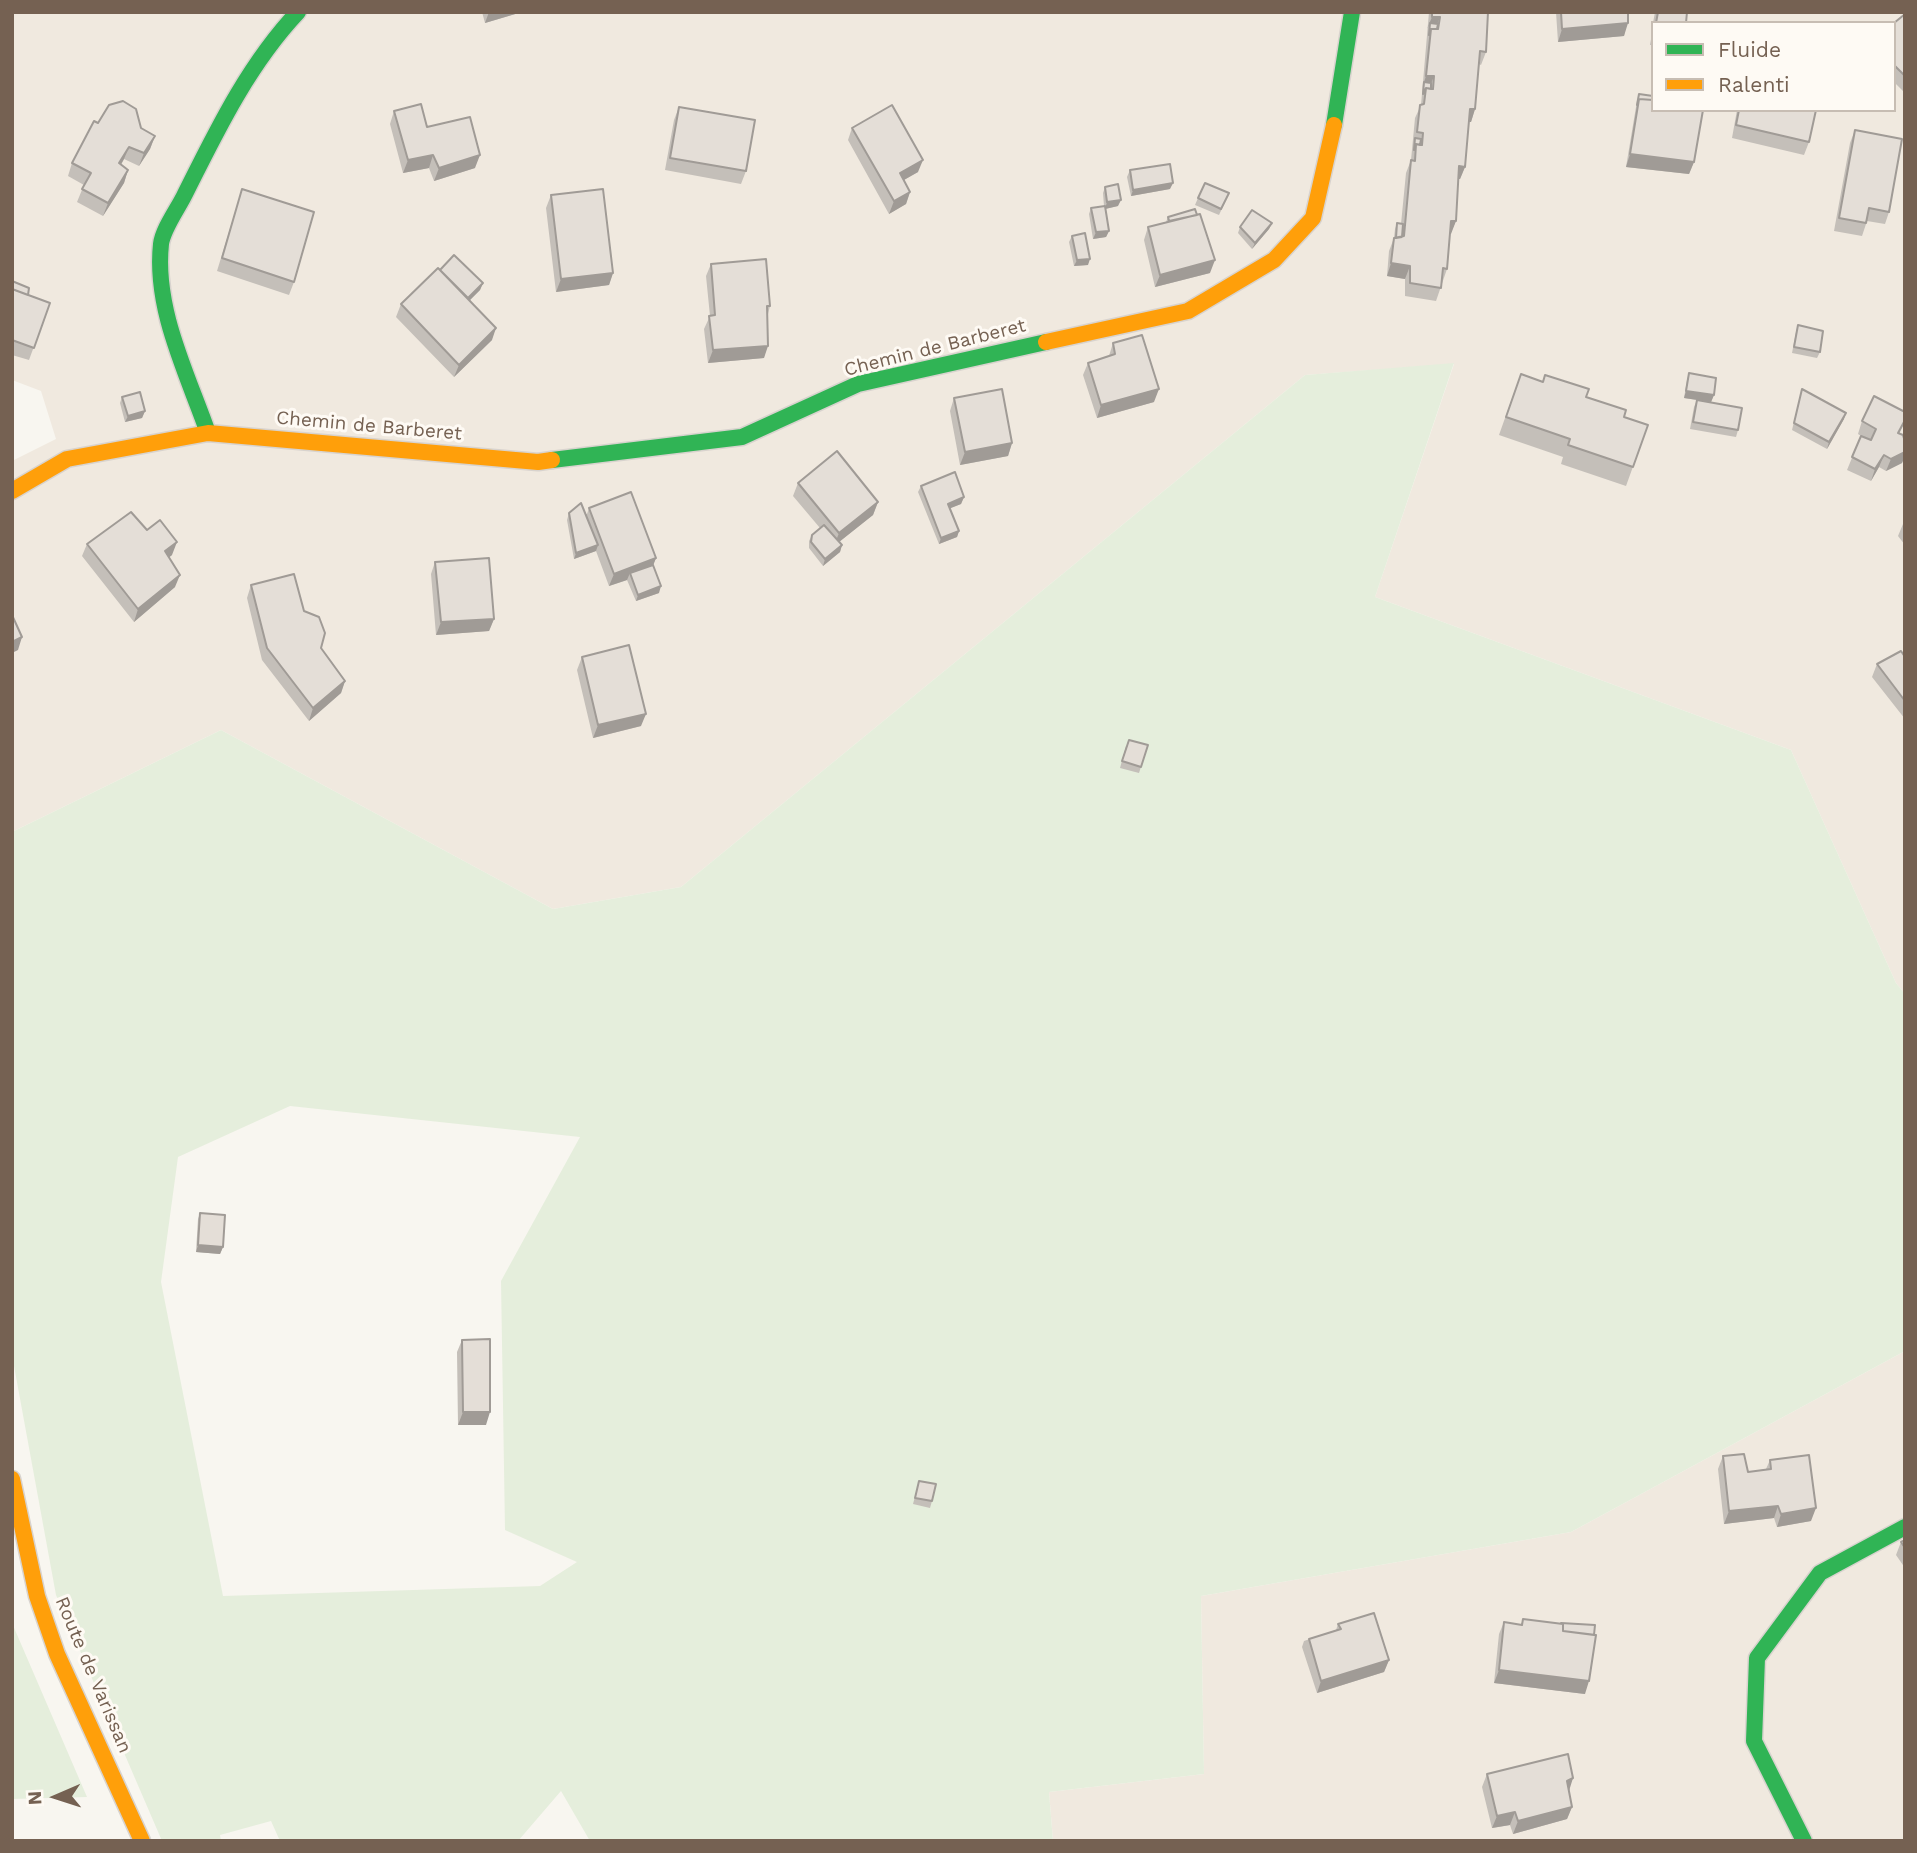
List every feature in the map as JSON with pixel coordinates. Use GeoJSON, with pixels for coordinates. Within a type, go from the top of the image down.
{"type":"FeatureCollection","features":[{"type":"Feature","properties":{"kind":"street"},"geometry":{"type":"LineString","coordinates":[[208,432],[166,314],[160,278],[161,241],[232,103],[282,29],[298,12]]}},
{"type":"Feature","properties":{"kind":"street","name":"Chemin de Barberet"},"geometry":{"type":"LineString","coordinates":[[12,491],[67,459],[208,432],[538,462],[729,439],[742,437],[858,384],[1188,311],[1274,260],[1313,218],[1331,144],[1352,12]]}},
{"type":"Feature","properties":{"kind":"street","name":"Route de Varissan"},"geometry":{"type":"LineString","coordinates":[[12,1479],[37,1596],[57,1654],[142,1841]]}},
{"type":"Feature","properties":{"kind":"street"},"geometry":{"type":"LineString","coordinates":[[1804,1841],[1754,1741],[1757,1658],[1820,1573],[1905,1527]]}},
{"type":"Feature","properties":{"kind":"shaded area"},"geometry":{"type":"Polygon","coordinates":[[[12,12],[1905,12],[1905,994],[1896,983],[1791,750],[1375,597],[1454,364],[1305,375],[681,887],[553,909],[221,730],[12,832],[12,461],[56,439],[41,391],[12,380],[12,12]]]}},
{"type":"Feature","properties":{"kind":"shaded area"},"geometry":{"type":"Polygon","coordinates":[[[1905,1351],[1905,1841],[1053,1841],[1049,1792],[1204,1774],[1201,1596],[1571,1532],[1905,1351]]]}},
{"type":"Feature","properties":{"kind":"green space"},"geometry":{"type":"Polygon","coordinates":[[[1454,363],[1375,597],[1791,750],[1896,983],[1905,994],[1905,1351],[1571,1532],[1201,1596],[1204,1774],[1049,1792],[1053,1841],[590,1841],[561,1791],[518,1841],[280,1841],[271,1821],[220,1835],[221,1841],[162,1841],[56,1595],[12,1355],[12,832],[221,730],[553,909],[681,887],[1305,375],[1454,363]],[[290,1106],[178,1157],[161,1282],[223,1596],[540,1586],[577,1562],[505,1530],[501,1281],[580,1137],[290,1106]]]}},
{"type":"Feature","properties":{"kind":"green space"},"geometry":{"type":"Polygon","coordinates":[[[12,1623],[87,1797],[12,1799],[12,1623]]]}},
{"type":"Feature","properties":{"kind":"building"},"geometry":{"type":"Polygon","coordinates":[[[1432,12],[1488,12],[1486,52],[1480,51],[1475,109],[1470,109],[1465,167],[1459,166],[1456,221],[1451,221],[1447,269],[1443,268],[1441,288],[1410,283],[1410,266],[1391,263],[1394,238],[1404,236],[1411,160],[1415,161],[1416,144],[1422,145],[1423,133],[1417,132],[1420,105],[1424,104],[1426,88],[1433,89],[1434,76],[1426,76],[1431,29],[1438,29],[1440,17],[1432,17],[1432,12]]]}},
{"type":"Feature","properties":{"kind":"building"},"geometry":{"type":"Polygon","coordinates":[[[1561,12],[1628,12],[1628,23],[1562,29],[1561,12]]]}},
{"type":"Feature","properties":{"kind":"building"},"geometry":{"type":"Polygon","coordinates":[[[1658,12],[1687,12],[1686,21],[1656,21],[1658,12]]]}},
{"type":"Feature","properties":{"kind":"building"},"geometry":{"type":"Polygon","coordinates":[[[1905,14],[1905,76],[1896,67],[1896,21],[1905,14]]]}},
{"type":"Feature","properties":{"kind":"building"},"geometry":{"type":"Polygon","coordinates":[[[1430,23],[1438,24],[1437,29],[1431,29],[1429,35],[1430,23]]]}},
{"type":"Feature","properties":{"kind":"building"},"geometry":{"type":"Polygon","coordinates":[[[1424,82],[1431,83],[1431,89],[1426,88],[1423,94],[1424,82]]]}},
{"type":"Feature","properties":{"kind":"building"},"geometry":{"type":"Polygon","coordinates":[[[1639,94],[1651,96],[1651,100],[1639,99],[1637,105],[1639,94]]]}},
{"type":"Feature","properties":{"kind":"building"},"geometry":{"type":"Polygon","coordinates":[[[1639,99],[1651,100],[1651,112],[1703,112],[1694,162],[1630,154],[1639,99]]]}},
{"type":"Feature","properties":{"kind":"building"},"geometry":{"type":"Polygon","coordinates":[[[123,101],[136,109],[141,128],[155,136],[144,153],[129,147],[119,163],[128,170],[108,203],[82,189],[91,173],[72,163],[94,121],[98,123],[109,105],[123,101]]]}},
{"type":"Feature","properties":{"kind":"building"},"geometry":{"type":"Polygon","coordinates":[[[421,104],[427,127],[470,117],[480,155],[439,168],[433,155],[408,160],[394,111],[421,104]]]}},
{"type":"Feature","properties":{"kind":"building"},"geometry":{"type":"Polygon","coordinates":[[[892,105],[923,160],[900,173],[910,192],[894,201],[852,128],[892,105]]]}},
{"type":"Feature","properties":{"kind":"building"},"geometry":{"type":"Polygon","coordinates":[[[679,107],[755,120],[746,171],[670,158],[679,107]]]}},
{"type":"Feature","properties":{"kind":"building"},"geometry":{"type":"Polygon","coordinates":[[[1739,112],[1816,112],[1809,142],[1736,125],[1739,112]]]}},
{"type":"Feature","properties":{"kind":"building"},"geometry":{"type":"Polygon","coordinates":[[[1855,130],[1902,139],[1889,212],[1869,208],[1866,223],[1839,218],[1855,130]]]}},
{"type":"Feature","properties":{"kind":"building"},"geometry":{"type":"Polygon","coordinates":[[[1415,138],[1421,139],[1420,145],[1416,144],[1414,150],[1415,138]]]}},
{"type":"Feature","properties":{"kind":"building"},"geometry":{"type":"Polygon","coordinates":[[[1170,164],[1173,183],[1133,190],[1130,170],[1170,164]]]}},
{"type":"Feature","properties":{"kind":"building"},"geometry":{"type":"Polygon","coordinates":[[[1205,183],[1229,193],[1221,209],[1198,198],[1205,183]]]}},
{"type":"Feature","properties":{"kind":"building"},"geometry":{"type":"Polygon","coordinates":[[[1118,184],[1121,200],[1107,202],[1105,187],[1118,184]]]}},
{"type":"Feature","properties":{"kind":"building"},"geometry":{"type":"Polygon","coordinates":[[[242,189],[314,212],[294,282],[222,258],[242,189]]]}},
{"type":"Feature","properties":{"kind":"building"},"geometry":{"type":"Polygon","coordinates":[[[603,189],[613,273],[561,279],[551,195],[603,189]]]}},
{"type":"Feature","properties":{"kind":"building"},"geometry":{"type":"Polygon","coordinates":[[[1105,206],[1109,231],[1096,232],[1091,208],[1105,206]]]}},
{"type":"Feature","properties":{"kind":"building"},"geometry":{"type":"Polygon","coordinates":[[[1195,209],[1197,215],[1169,221],[1168,217],[1195,209]]]}},
{"type":"Feature","properties":{"kind":"building"},"geometry":{"type":"Polygon","coordinates":[[[1252,210],[1272,223],[1255,243],[1240,227],[1252,210]]]}},
{"type":"Feature","properties":{"kind":"building"},"geometry":{"type":"Polygon","coordinates":[[[1200,214],[1215,260],[1160,275],[1148,227],[1200,214]]]}},
{"type":"Feature","properties":{"kind":"building"},"geometry":{"type":"Polygon","coordinates":[[[1397,223],[1403,224],[1402,237],[1396,238],[1397,223]]]}},
{"type":"Feature","properties":{"kind":"building"},"geometry":{"type":"Polygon","coordinates":[[[1085,233],[1090,259],[1077,260],[1072,236],[1085,233]]]}},
{"type":"Feature","properties":{"kind":"building"},"geometry":{"type":"Polygon","coordinates":[[[454,255],[483,283],[468,298],[440,270],[454,255]]]}},
{"type":"Feature","properties":{"kind":"building"},"geometry":{"type":"Polygon","coordinates":[[[766,259],[770,306],[767,306],[768,346],[713,350],[709,316],[715,315],[711,264],[766,259]]]}},
{"type":"Feature","properties":{"kind":"building"},"geometry":{"type":"Polygon","coordinates":[[[438,268],[496,328],[459,365],[401,304],[438,268]]]}},
{"type":"Feature","properties":{"kind":"building"},"geometry":{"type":"Polygon","coordinates":[[[12,281],[29,288],[28,295],[12,289],[12,281]]]}},
{"type":"Feature","properties":{"kind":"building"},"geometry":{"type":"Polygon","coordinates":[[[12,289],[50,303],[34,348],[12,340],[12,289]]]}},
{"type":"Feature","properties":{"kind":"building"},"geometry":{"type":"Polygon","coordinates":[[[1798,325],[1823,331],[1820,352],[1794,347],[1798,325]]]}},
{"type":"Feature","properties":{"kind":"building"},"geometry":{"type":"Polygon","coordinates":[[[1142,335],[1159,389],[1101,405],[1088,363],[1115,354],[1113,343],[1142,335]]]}},
{"type":"Feature","properties":{"kind":"building"},"geometry":{"type":"Polygon","coordinates":[[[1689,373],[1716,378],[1714,395],[1686,391],[1689,373]]]}},
{"type":"Feature","properties":{"kind":"building"},"geometry":{"type":"Polygon","coordinates":[[[1521,374],[1543,382],[1545,375],[1589,389],[1586,397],[1626,410],[1624,417],[1648,425],[1633,467],[1568,445],[1570,439],[1506,417],[1521,374]]]}},
{"type":"Feature","properties":{"kind":"building"},"geometry":{"type":"Polygon","coordinates":[[[1002,389],[1012,443],[965,452],[954,398],[1002,389]]]}},
{"type":"Feature","properties":{"kind":"building"},"geometry":{"type":"Polygon","coordinates":[[[1802,389],[1846,413],[1829,442],[1794,423],[1802,389]]]}},
{"type":"Feature","properties":{"kind":"building"},"geometry":{"type":"Polygon","coordinates":[[[140,392],[145,411],[128,416],[122,397],[140,392]]]}},
{"type":"Feature","properties":{"kind":"building"},"geometry":{"type":"Polygon","coordinates":[[[1874,396],[1905,412],[1905,420],[1898,433],[1903,435],[1905,452],[1891,459],[1884,455],[1875,469],[1852,457],[1861,436],[1871,440],[1876,429],[1862,421],[1874,396]]]}},
{"type":"Feature","properties":{"kind":"building"},"geometry":{"type":"Polygon","coordinates":[[[1697,400],[1742,408],[1738,430],[1693,422],[1697,400]]]}},
{"type":"Feature","properties":{"kind":"building"},"geometry":{"type":"Polygon","coordinates":[[[837,451],[878,502],[839,533],[798,483],[837,451]]]}},
{"type":"Feature","properties":{"kind":"building"},"geometry":{"type":"Polygon","coordinates":[[[955,472],[964,497],[948,504],[959,531],[941,538],[921,486],[955,472]]]}},
{"type":"Feature","properties":{"kind":"building"},"geometry":{"type":"Polygon","coordinates":[[[631,492],[656,558],[614,574],[589,508],[631,492]]]}},
{"type":"Feature","properties":{"kind":"building"},"geometry":{"type":"Polygon","coordinates":[[[581,503],[598,545],[576,553],[569,513],[581,503]]]}},
{"type":"Feature","properties":{"kind":"building"},"geometry":{"type":"Polygon","coordinates":[[[131,512],[147,530],[160,520],[177,542],[165,551],[180,575],[138,609],[87,544],[131,512]]]}},
{"type":"Feature","properties":{"kind":"building"},"geometry":{"type":"Polygon","coordinates":[[[824,525],[842,545],[825,559],[811,542],[812,535],[824,525]]]}},
{"type":"Feature","properties":{"kind":"building"},"geometry":{"type":"Polygon","coordinates":[[[489,558],[494,619],[441,622],[435,562],[489,558]]]}},
{"type":"Feature","properties":{"kind":"building"},"geometry":{"type":"Polygon","coordinates":[[[653,565],[661,586],[638,595],[630,573],[653,565]]]}},
{"type":"Feature","properties":{"kind":"building"},"geometry":{"type":"Polygon","coordinates":[[[294,574],[304,611],[319,617],[325,633],[321,648],[345,681],[313,708],[267,648],[251,585],[294,574]]]}},
{"type":"Feature","properties":{"kind":"building"},"geometry":{"type":"Polygon","coordinates":[[[12,615],[22,637],[12,642],[12,615]]]}},
{"type":"Feature","properties":{"kind":"building"},"geometry":{"type":"Polygon","coordinates":[[[629,645],[646,714],[598,725],[582,657],[629,645]]]}},
{"type":"Feature","properties":{"kind":"building"},"geometry":{"type":"Polygon","coordinates":[[[1901,651],[1905,657],[1905,701],[1877,664],[1901,651]]]}},
{"type":"Feature","properties":{"kind":"building"},"geometry":{"type":"Polygon","coordinates":[[[1129,740],[1148,745],[1141,767],[1122,761],[1129,740]]]}},
{"type":"Feature","properties":{"kind":"building"},"geometry":{"type":"Polygon","coordinates":[[[200,1213],[225,1215],[223,1247],[198,1245],[200,1213]]]}},
{"type":"Feature","properties":{"kind":"building"},"geometry":{"type":"Polygon","coordinates":[[[490,1339],[490,1412],[463,1412],[462,1340],[490,1339]]]}},
{"type":"Feature","properties":{"kind":"building"},"geometry":{"type":"Polygon","coordinates":[[[1744,1454],[1748,1472],[1771,1469],[1770,1460],[1809,1455],[1816,1508],[1781,1514],[1778,1506],[1729,1511],[1723,1456],[1744,1454]]]}},
{"type":"Feature","properties":{"kind":"building"},"geometry":{"type":"Polygon","coordinates":[[[919,1481],[936,1484],[932,1501],[915,1498],[919,1481]]]}},
{"type":"Feature","properties":{"kind":"building"},"geometry":{"type":"Polygon","coordinates":[[[1374,1613],[1389,1660],[1321,1681],[1309,1639],[1341,1629],[1338,1624],[1374,1613]]]}},
{"type":"Feature","properties":{"kind":"building"},"geometry":{"type":"Polygon","coordinates":[[[1523,1619],[1563,1624],[1563,1631],[1596,1635],[1589,1681],[1499,1670],[1504,1622],[1522,1625],[1523,1619]]]}},
{"type":"Feature","properties":{"kind":"building"},"geometry":{"type":"Polygon","coordinates":[[[1561,1623],[1595,1625],[1594,1635],[1563,1631],[1561,1623]]]}},
{"type":"Feature","properties":{"kind":"building"},"geometry":{"type":"Polygon","coordinates":[[[1568,1754],[1573,1778],[1567,1781],[1572,1807],[1518,1821],[1515,1812],[1497,1816],[1487,1774],[1568,1754]]]}},
{"type":"Feature","properties":{"kind":"traffic: fast"},"geometry":{"type":"LineString","coordinates":[[208,433],[167,317],[160,268],[162,238],[234,100],[264,54],[298,12]]}},
{"type":"Feature","properties":{"kind":"traffic: fast"},"geometry":{"type":"LineString","coordinates":[[1334,125],[1352,12]]}},
{"type":"Feature","properties":{"kind":"traffic: fast"},"geometry":{"type":"LineString","coordinates":[[552,460],[742,437],[858,384],[1046,342]]}},
{"type":"Feature","properties":{"kind":"traffic: fast"},"geometry":{"type":"LineString","coordinates":[[1804,1841],[1754,1741],[1757,1658],[1820,1573],[1905,1527]]}},
{"type":"Feature","properties":{"kind":"traffic: slow"},"geometry":{"type":"LineString","coordinates":[[1046,342],[1188,311],[1274,260],[1313,218],[1334,125]]}},
{"type":"Feature","properties":{"kind":"traffic: slow"},"geometry":{"type":"LineString","coordinates":[[12,491],[67,459],[208,433],[538,462],[552,460]]}},
{"type":"Feature","properties":{"kind":"traffic: slow"},"geometry":{"type":"LineString","coordinates":[[12,1479],[37,1596],[57,1654],[142,1841]]}}]}
